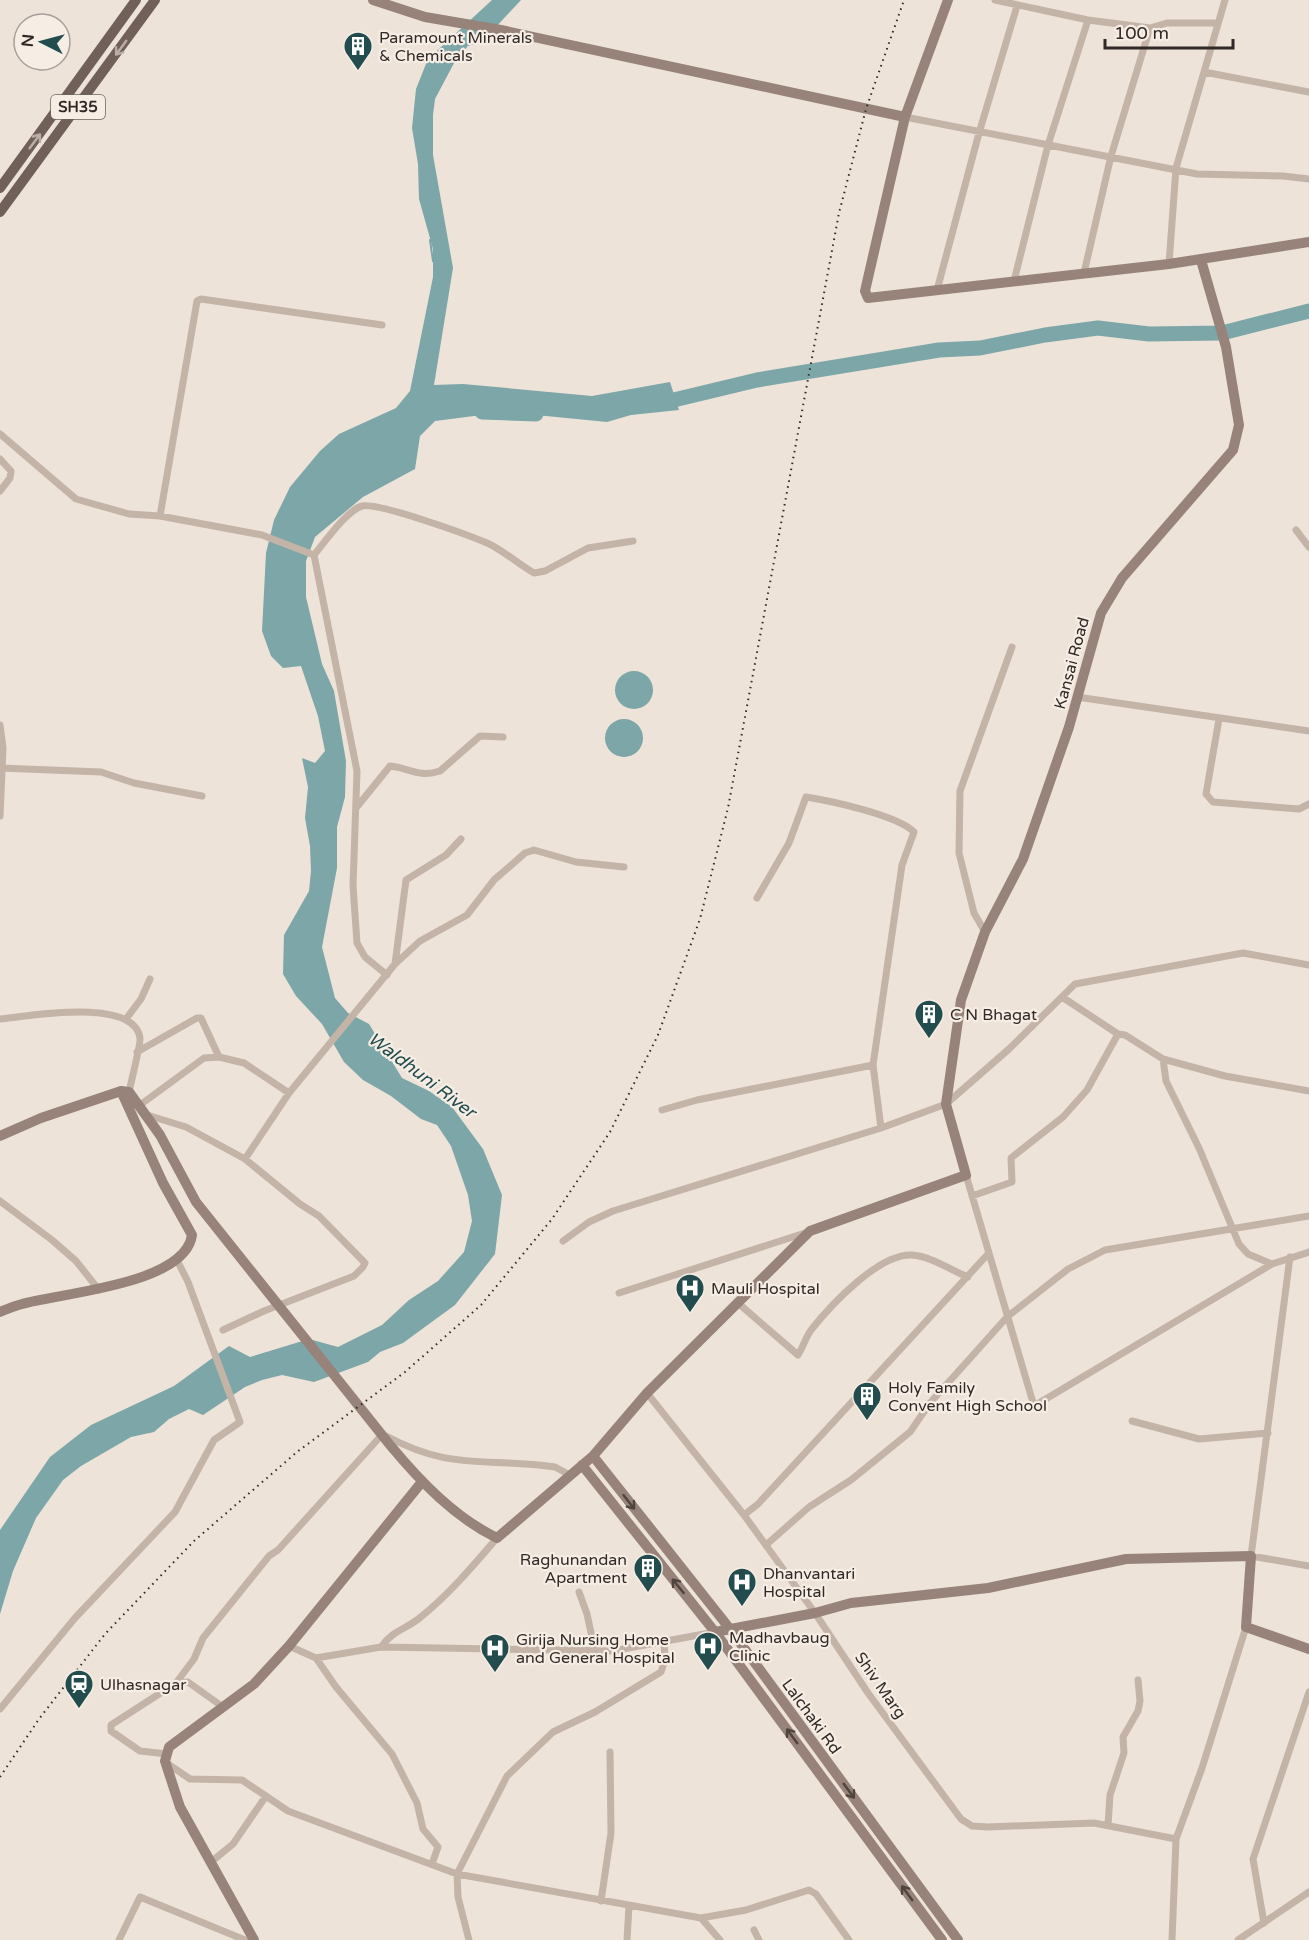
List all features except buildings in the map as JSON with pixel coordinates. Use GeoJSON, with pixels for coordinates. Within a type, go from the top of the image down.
{"type":"FeatureCollection","features":[{"type":"Feature","properties":{"kind":"main road","name":"SH35"},"geometry":{"type":"LineString","coordinates":[[0,188],[136,0]]}},
{"type":"Feature","properties":{"kind":"main road","name":"SH35"},"geometry":{"type":"LineString","coordinates":[[0,212],[154,0]]}},
{"type":"Feature","properties":{"kind":"street"},"geometry":{"type":"LineString","coordinates":[[373,0],[425,17],[501,30],[979,133],[1176,168],[1197,174],[1283,176],[1309,179]]}},
{"type":"Feature","properties":{"kind":"street"},"geometry":{"type":"LineString","coordinates":[[948,0],[905,117],[866,295],[873,299],[1168,264],[1309,242]]}},
{"type":"Feature","properties":{"kind":"street"},"geometry":{"type":"LineString","coordinates":[[995,0],[1088,20],[1150,28],[1167,23],[1218,23]]}},
{"type":"Feature","properties":{"kind":"street"},"geometry":{"type":"LineString","coordinates":[[1168,264],[1176,168],[1225,0]]}},
{"type":"Feature","properties":{"kind":"street"},"geometry":{"type":"LineString","coordinates":[[937,290],[979,133],[1017,6]]}},
{"type":"Feature","properties":{"kind":"street"},"geometry":{"type":"LineString","coordinates":[[1014,281],[1048,145],[1088,20]]}},
{"type":"Feature","properties":{"kind":"street"},"geometry":{"type":"LineString","coordinates":[[1084,273],[1111,156],[1150,28]]}},
{"type":"Feature","properties":{"kind":"street"},"geometry":{"type":"LineString","coordinates":[[1204,72],[1309,92]]}},
{"type":"Feature","properties":{"kind":"street","name":"Kansai Road"},"geometry":{"type":"LineString","coordinates":[[946,1104],[961,1000],[985,932],[1023,859],[1069,727],[1101,613],[1122,578],[1233,450],[1239,426],[1226,348],[1201,260]]}},
{"type":"Feature","properties":{"kind":"street"},"geometry":{"type":"LineString","coordinates":[[160,516],[197,301],[201,299],[382,325]]}},
{"type":"Feature","properties":{"kind":"street"},"geometry":{"type":"LineString","coordinates":[[0,434],[76,499],[129,514],[160,516],[262,535],[313,554]]}},
{"type":"Feature","properties":{"kind":"street"},"geometry":{"type":"LineString","coordinates":[[0,459],[11,471],[10,478],[0,491]]}},
{"type":"Feature","properties":{"kind":"street"},"geometry":{"type":"LineString","coordinates":[[313,554],[355,509],[365,505],[400,513],[489,543],[534,573],[545,571],[588,548],[633,541]]}},
{"type":"Feature","properties":{"kind":"street"},"geometry":{"type":"LineString","coordinates":[[1296,530],[1309,547]]}},
{"type":"Feature","properties":{"kind":"street"},"geometry":{"type":"LineString","coordinates":[[313,554],[357,771],[353,886],[357,943],[365,957],[387,975]]}},
{"type":"Feature","properties":{"kind":"street"},"geometry":{"type":"LineString","coordinates":[[985,932],[974,913],[959,853],[960,791],[1012,646]]}},
{"type":"Feature","properties":{"kind":"street"},"geometry":{"type":"LineString","coordinates":[[1077,697],[1309,731]]}},
{"type":"Feature","properties":{"kind":"street"},"geometry":{"type":"LineString","coordinates":[[1219,719],[1206,794],[1213,802],[1299,809],[1309,804]]}},
{"type":"Feature","properties":{"kind":"street"},"geometry":{"type":"LineString","coordinates":[[0,725],[0,816]]}},
{"type":"Feature","properties":{"kind":"street"},"geometry":{"type":"LineString","coordinates":[[356,808],[390,766],[411,773],[433,774],[440,771],[480,735],[503,737]]}},
{"type":"Feature","properties":{"kind":"street"},"geometry":{"type":"LineString","coordinates":[[1,768],[102,771],[134,783],[202,796]]}},
{"type":"Feature","properties":{"kind":"street"},"geometry":{"type":"LineString","coordinates":[[757,898],[789,843],[806,797],[889,819],[914,832],[902,865],[873,1065],[881,1128]]}},
{"type":"Feature","properties":{"kind":"street"},"geometry":{"type":"LineString","coordinates":[[395,964],[406,880],[446,855],[461,838]]}},
{"type":"Feature","properties":{"kind":"street"},"geometry":{"type":"LineString","coordinates":[[245,1160],[289,1094],[322,1051],[376,991],[395,964],[420,941],[467,915],[494,880],[528,850],[576,862],[624,867]]}},
{"type":"Feature","properties":{"kind":"street"},"geometry":{"type":"LineString","coordinates":[[563,1241],[589,1222],[612,1211],[881,1128],[946,1104],[1075,984],[1243,953],[1309,965]]}},
{"type":"Feature","properties":{"kind":"street"},"geometry":{"type":"LineString","coordinates":[[126,1019],[141,999],[150,979]]}},
{"type":"Feature","properties":{"kind":"street"},"geometry":{"type":"LineString","coordinates":[[1062,997],[1118,1034],[1125,1035],[1163,1059],[1225,1076],[1309,1091]]}},
{"type":"Feature","properties":{"kind":"street"},"geometry":{"type":"LineString","coordinates":[[0,1019],[78,1012],[113,1014],[137,1027],[141,1040],[125,1091],[163,1183],[192,1235],[191,1243],[176,1258],[123,1285],[22,1304],[0,1312]]}},
{"type":"Feature","properties":{"kind":"street"},"geometry":{"type":"LineString","coordinates":[[137,1052],[197,1018],[203,1020],[219,1057]]}},
{"type":"Feature","properties":{"kind":"street"},"geometry":{"type":"LineString","coordinates":[[972,1196],[1012,1182],[1011,1158],[1063,1117],[1087,1090],[1118,1034]]}},
{"type":"Feature","properties":{"kind":"street"},"geometry":{"type":"LineString","coordinates":[[140,1105],[204,1058],[219,1057],[244,1063],[289,1094]]}},
{"type":"Feature","properties":{"kind":"street"},"geometry":{"type":"LineString","coordinates":[[1163,1059],[1166,1081],[1199,1148],[1239,1244],[1248,1254],[1272,1264]]}},
{"type":"Feature","properties":{"kind":"street"},"geometry":{"type":"LineString","coordinates":[[662,1110],[697,1100],[873,1065]]}},
{"type":"Feature","properties":{"kind":"street"},"geometry":{"type":"LineString","coordinates":[[125,1091],[140,1105],[160,1135],[196,1202],[421,1483],[480,1530],[497,1538]]}},
{"type":"Feature","properties":{"kind":"street"},"geometry":{"type":"LineString","coordinates":[[0,1136],[41,1118],[125,1091]]}},
{"type":"Feature","properties":{"kind":"street"},"geometry":{"type":"LineString","coordinates":[[946,1104],[1034,1406],[1272,1264],[1309,1252]]}},
{"type":"Feature","properties":{"kind":"street"},"geometry":{"type":"LineString","coordinates":[[147,1115],[186,1127],[245,1160],[300,1204],[319,1216],[364,1263],[363,1268],[354,1276],[264,1311],[223,1330]]}},
{"type":"Feature","properties":{"kind":"street"},"geometry":{"type":"LineString","coordinates":[[619,1293],[810,1232],[966,1175]]}},
{"type":"Feature","properties":{"kind":"street"},"geometry":{"type":"LineString","coordinates":[[0,1201],[76,1261],[99,1290]]}},
{"type":"Feature","properties":{"kind":"street"},"geometry":{"type":"LineString","coordinates":[[766,1545],[809,1506],[850,1480],[910,1432],[930,1403],[1007,1317],[1068,1269],[1105,1250],[1234,1231],[1309,1216]]}},
{"type":"Feature","properties":{"kind":"street"},"geometry":{"type":"LineString","coordinates":[[381,1647],[390,1635],[419,1619],[452,1589],[497,1538],[593,1456],[647,1393],[810,1232]]}},
{"type":"Feature","properties":{"kind":"street"},"geometry":{"type":"LineString","coordinates":[[744,1515],[758,1504],[988,1254]]}},
{"type":"Feature","properties":{"kind":"street"},"geometry":{"type":"LineString","coordinates":[[738,1303],[798,1354],[810,1332],[838,1301],[874,1269],[912,1255],[968,1277]]}},
{"type":"Feature","properties":{"kind":"street"},"geometry":{"type":"LineString","coordinates":[[1172,1940],[1176,1839],[1202,1768],[1246,1627],[1251,1556],[1290,1257]]}},
{"type":"Feature","properties":{"kind":"street"},"geometry":{"type":"LineString","coordinates":[[0,1708],[75,1618],[175,1512],[214,1440],[240,1422],[203,1321],[176,1258]]}},
{"type":"Feature","properties":{"kind":"street","name":"Shiv Marg"},"geometry":{"type":"LineString","coordinates":[[647,1393],[744,1515],[815,1613],[868,1693],[966,1824],[988,1827],[1108,1825],[1176,1839]]}},
{"type":"Feature","properties":{"kind":"street"},"geometry":{"type":"LineString","coordinates":[[1132,1422],[1199,1439],[1268,1433]]}},
{"type":"Feature","properties":{"kind":"street"},"geometry":{"type":"LineString","coordinates":[[570,1475],[555,1467],[443,1459],[422,1453],[386,1436],[379,1438],[278,1550],[269,1556],[203,1638],[194,1659],[176,1683],[110,1727],[140,1751],[166,1758],[190,1779],[242,1780],[288,1811],[457,1874],[701,1918],[746,1910],[809,1890],[816,1894],[849,1940]]}},
{"type":"Feature","properties":{"kind":"street","name":"Lalchaki Rd"},"geometry":{"type":"LineString","coordinates":[[593,1456],[730,1629],[958,1940]]}},
{"type":"Feature","properties":{"kind":"street","name":"Lalchaki Rd"},"geometry":{"type":"LineString","coordinates":[[582,1465],[715,1632],[942,1940]]}},
{"type":"Feature","properties":{"kind":"street"},"geometry":{"type":"LineString","coordinates":[[254,1940],[180,1808],[166,1758],[169,1747],[254,1684],[289,1646],[421,1483]]}},
{"type":"Feature","properties":{"kind":"street"},"geometry":{"type":"LineString","coordinates":[[316,1658],[381,1647],[612,1651],[815,1613],[851,1603],[988,1588],[1126,1559],[1251,1556],[1309,1566]]}},
{"type":"Feature","properties":{"kind":"street"},"geometry":{"type":"LineString","coordinates":[[579,1592],[587,1614],[595,1651]]}},
{"type":"Feature","properties":{"kind":"street"},"geometry":{"type":"LineString","coordinates":[[1246,1627],[1309,1649]]}},
{"type":"Feature","properties":{"kind":"street"},"geometry":{"type":"LineString","coordinates":[[469,1940],[458,1897],[457,1874],[501,1785],[515,1766],[553,1732],[595,1712],[661,1672],[665,1660],[664,1641]]}},
{"type":"Feature","properties":{"kind":"street"},"geometry":{"type":"LineString","coordinates":[[289,1646],[316,1658],[336,1688],[392,1754],[417,1803],[423,1829],[438,1846],[432,1864]]}},
{"type":"Feature","properties":{"kind":"street"},"geometry":{"type":"LineString","coordinates":[[1108,1825],[1112,1787],[1124,1753],[1123,1737],[1138,1711],[1140,1701],[1138,1680]]}},
{"type":"Feature","properties":{"kind":"street"},"geometry":{"type":"LineString","coordinates":[[176,1683],[189,1682],[223,1707]]}},
{"type":"Feature","properties":{"kind":"street"},"geometry":{"type":"LineString","coordinates":[[1264,1923],[1253,1859],[1309,1692]]}},
{"type":"Feature","properties":{"kind":"street"},"geometry":{"type":"LineString","coordinates":[[601,1901],[611,1833],[610,1752]]}},
{"type":"Feature","properties":{"kind":"street"},"geometry":{"type":"LineString","coordinates":[[211,1862],[233,1844],[266,1796]]}},
{"type":"Feature","properties":{"kind":"street"},"geometry":{"type":"LineString","coordinates":[[892,1872],[904,1866]]}},
{"type":"Feature","properties":{"kind":"street"},"geometry":{"type":"LineString","coordinates":[[1238,1940],[1309,1892]]}},
{"type":"Feature","properties":{"kind":"street"},"geometry":{"type":"LineString","coordinates":[[119,1940],[140,1897],[245,1940]]}},
{"type":"Feature","properties":{"kind":"street"},"geometry":{"type":"LineString","coordinates":[[627,1940],[629,1906]]}},
{"type":"Feature","properties":{"kind":"street"},"geometry":{"type":"LineString","coordinates":[[701,1918],[720,1940]]}},
{"type":"Feature","properties":{"kind":"street"},"geometry":{"type":"LineString","coordinates":[[754,1930],[759,1940]]}},
{"type":"Feature","properties":{"kind":"water"},"geometry":{"type":"Polygon","coordinates":[[[492,0],[521,0],[483,41],[462,48],[435,99],[433,155],[453,268],[434,385],[463,384],[592,396],[670,382],[679,410],[631,415],[607,422],[505,412],[435,421],[420,436],[415,469],[363,497],[315,537],[306,561],[306,597],[322,664],[334,691],[346,761],[345,797],[337,827],[337,868],[322,947],[335,998],[348,1013],[369,1024],[402,1078],[429,1091],[452,1107],[483,1149],[502,1195],[495,1254],[455,1305],[403,1343],[380,1352],[368,1362],[314,1382],[282,1375],[262,1380],[245,1387],[203,1415],[189,1409],[169,1419],[154,1432],[131,1437],[81,1466],[63,1480],[36,1518],[13,1571],[0,1614],[0,1530],[50,1457],[91,1425],[174,1386],[229,1346],[250,1357],[309,1339],[338,1347],[382,1325],[409,1300],[438,1281],[464,1252],[472,1221],[468,1195],[451,1146],[437,1125],[421,1119],[391,1096],[363,1080],[344,1062],[322,1024],[296,996],[283,974],[284,935],[309,891],[311,871],[310,846],[305,818],[308,787],[302,758],[315,763],[325,751],[318,716],[301,666],[283,668],[271,656],[262,631],[266,553],[274,520],[290,487],[320,451],[339,434],[396,408],[410,391],[433,277],[433,249],[419,199],[418,164],[412,128],[416,89],[428,59],[492,0]]]}},
{"type":"Feature","properties":{"kind":"water"},"geometry":{"type":"Polygon","coordinates":[[[634,671],[648,676],[653,690],[648,704],[634,709],[620,704],[615,690],[620,676],[634,671]]]}},
{"type":"Feature","properties":{"kind":"water"},"geometry":{"type":"Polygon","coordinates":[[[624,719],[638,724],[643,738],[638,752],[624,757],[610,752],[605,738],[610,724],[624,719]]]}},
{"type":"Feature","properties":{"kind":"waterway"},"geometry":{"type":"LineString","coordinates":[[455,58],[466,47]]}},
{"type":"Feature","properties":{"kind":"waterway"},"geometry":{"type":"LineString","coordinates":[[430,240],[433,261]]}},
{"type":"Feature","properties":{"kind":"waterway"},"geometry":{"type":"LineString","coordinates":[[657,404],[757,380],[939,350],[980,348],[1045,335],[1098,328],[1149,334],[1222,333],[1309,311]]}},
{"type":"Feature","properties":{"kind":"waterway"},"geometry":{"type":"LineString","coordinates":[[482,412],[536,414]]}},
{"type":"Feature","properties":{"kind":"railway"},"geometry":{"type":"LineString","coordinates":[[0,1777],[39,1719],[105,1634],[194,1541],[297,1452],[405,1372],[481,1305],[552,1219],[610,1132],[658,1035],[700,919],[728,808],[839,213],[866,109],[904,0]]}},
{"type":"Feature","properties":{"kind":"place","name":"Paramount Minerals & Chemicals"},"geometry":{"type":"Point","coordinates":[358,72]}},
{"type":"Feature","properties":{"kind":"place","name":"C N Bhagat"},"geometry":{"type":"Point","coordinates":[929,1040]}},
{"type":"Feature","properties":{"kind":"place","name":"Mauli Hospital"},"geometry":{"type":"Point","coordinates":[690,1314]}},
{"type":"Feature","properties":{"kind":"place","name":"Holy Family Convent High School"},"geometry":{"type":"Point","coordinates":[867,1422]}},
{"type":"Feature","properties":{"kind":"place","name":"Raghunandan Apartment"},"geometry":{"type":"Point","coordinates":[648,1594]}},
{"type":"Feature","properties":{"kind":"place","name":"Dhanvantari Hospital"},"geometry":{"type":"Point","coordinates":[742,1608]}},
{"type":"Feature","properties":{"kind":"place","name":"Madhavbaug Clinic"},"geometry":{"type":"Point","coordinates":[708,1672]}},
{"type":"Feature","properties":{"kind":"place","name":"Girija Nursing Home and General Hospital"},"geometry":{"type":"Point","coordinates":[495,1674]}},
{"type":"Feature","properties":{"kind":"place","name":"Ulhasnagar"},"geometry":{"type":"Point","coordinates":[79,1710]}},
{"type":"Feature","properties":{"kind":"water label","name":"Waldhuni River"},"geometry":{"type":"Point","coordinates":[422,1075]}}]}
